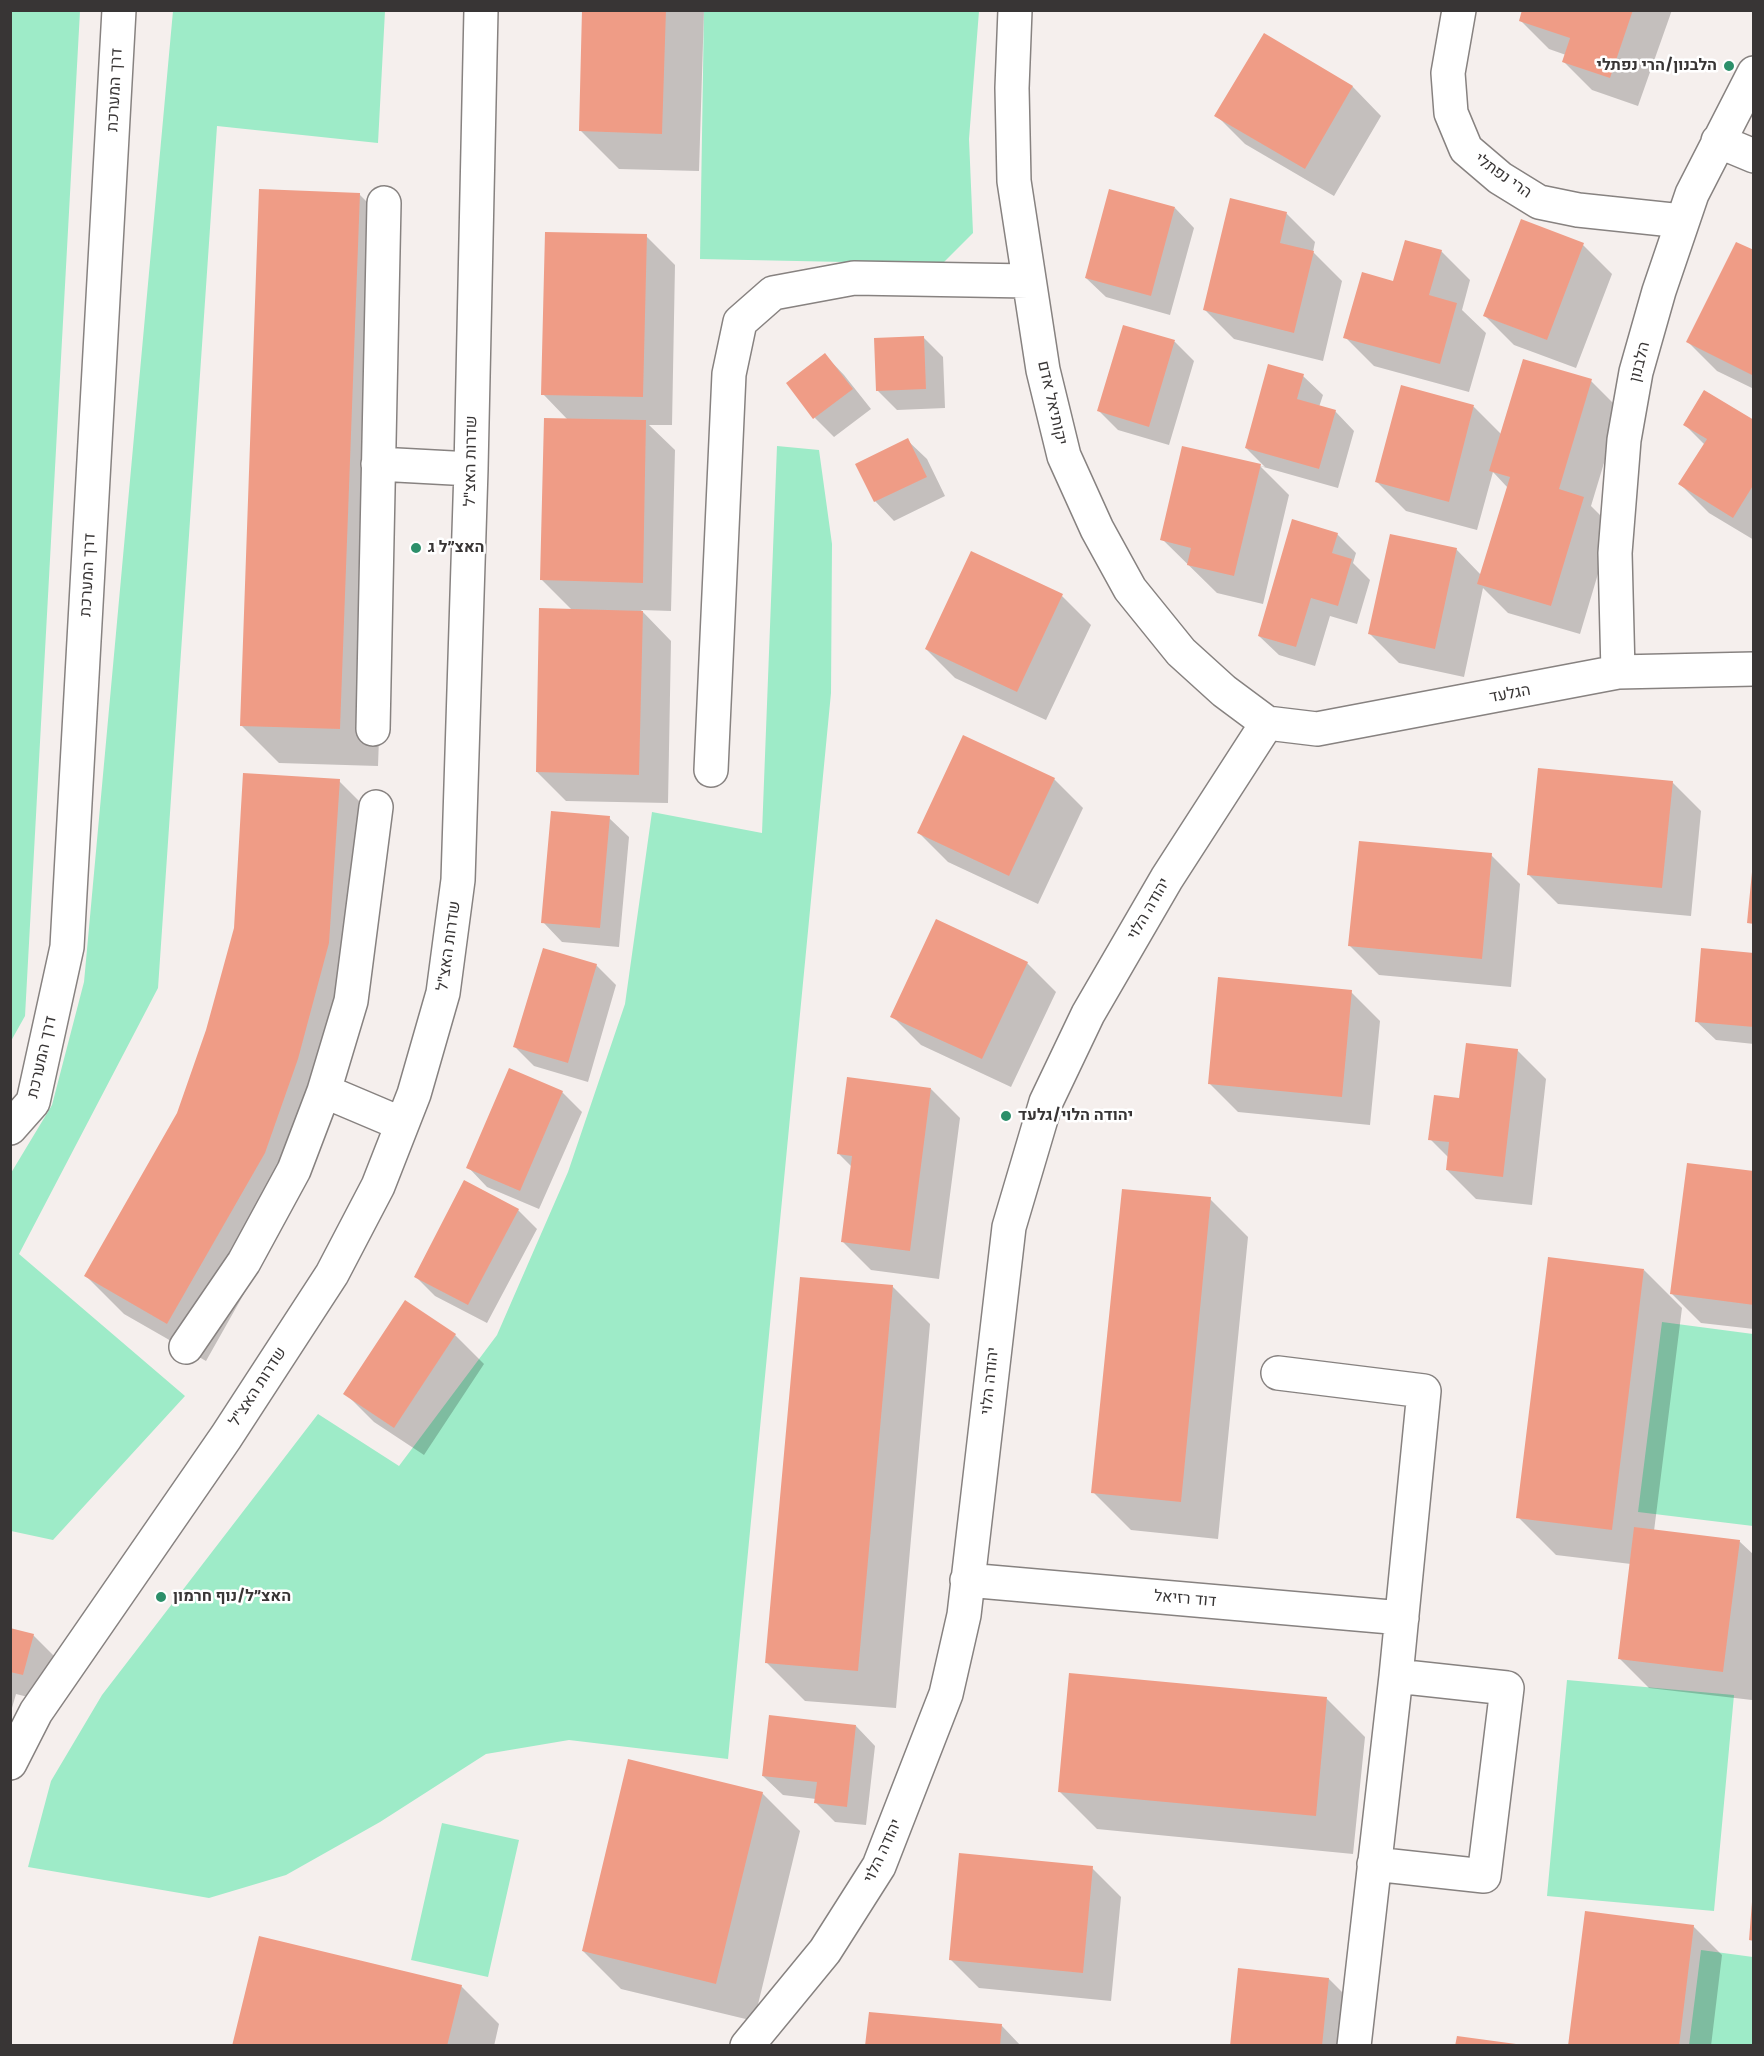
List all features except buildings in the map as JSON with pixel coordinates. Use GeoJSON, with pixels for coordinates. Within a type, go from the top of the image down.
{"type":"FeatureCollection","features":[{"type":"Feature","properties":{"kind":"street","name":"דרך המערכת"},"geometry":{"type":"LineString","coordinates":[[10,1128],[33,1102],[67,947],[119,10]]}},
{"type":"Feature","properties":{"kind":"street","name":"שדרות האצ\"ל"},"geometry":{"type":"LineString","coordinates":[[10,1763],[36,1712],[226,1437],[332,1274],[378,1186],[402,1124],[443,993],[458,880],[471,470],[480,10]]}},
{"type":"Feature","properties":{"kind":"street","name":"יקותיאל אדם"},"geometry":{"type":"LineString","coordinates":[[1015,10],[1012,88],[1014,181],[1043,370],[1064,456],[1097,529],[1130,589],[1181,652],[1224,691],[1267,723]]}},
{"type":"Feature","properties":{"kind":"street","name":"הרי נפתלי"},"geometry":{"type":"LineString","coordinates":[[1459,10],[1448,73],[1451,113],[1466,149],[1500,178],[1539,202],[1578,210],[1682,221]]}},
{"type":"Feature","properties":{"kind":"street","name":"הלבנון"},"geometry":{"type":"LineString","coordinates":[[1618,672],[1615,554],[1624,440],[1636,372],[1659,291],[1692,194],[1754,73]]}},
{"type":"Feature","properties":{"kind":"street"},"geometry":{"type":"LineString","coordinates":[[1718,141],[1754,156]]}},
{"type":"Feature","properties":{"kind":"street"},"geometry":{"type":"LineString","coordinates":[[373,729],[384,203]]}},
{"type":"Feature","properties":{"kind":"street"},"geometry":{"type":"LineString","coordinates":[[711,770],[729,374],[740,322],[773,293],[854,278],[1028,281]]}},
{"type":"Feature","properties":{"kind":"street"},"geometry":{"type":"LineString","coordinates":[[378,464],[471,470]]}},
{"type":"Feature","properties":{"kind":"street","name":"הגלעד"},"geometry":{"type":"LineString","coordinates":[[1267,723],[1317,729],[1393,717],[1618,672],[1754,669]]}},
{"type":"Feature","properties":{"kind":"street","name":"יהודה הלוי"},"geometry":{"type":"LineString","coordinates":[[747,2046],[825,1951],[879,1866],[946,1694],[964,1615],[1009,1227],[1046,1102],[1093,1004],[1167,878],[1267,723]]}},
{"type":"Feature","properties":{"kind":"street"},"geometry":{"type":"LineString","coordinates":[[186,1347],[244,1262],[294,1170],[324,1091],[351,1001],[366,901],[376,807]]}},
{"type":"Feature","properties":{"kind":"street"},"geometry":{"type":"LineString","coordinates":[[324,1091],[402,1124]]}},
{"type":"Feature","properties":{"kind":"street"},"geometry":{"type":"LineString","coordinates":[[1278,1373],[1424,1391],[1396,1676],[1354,2046]]}},
{"type":"Feature","properties":{"kind":"street","name":"דוד רזיאל"},"geometry":{"type":"LineString","coordinates":[[967,1580],[1402,1618]]}},
{"type":"Feature","properties":{"kind":"street"},"geometry":{"type":"LineString","coordinates":[[1374,1864],[1484,1875],[1507,1688],[1396,1676]]}},
{"type":"Feature","properties":{"kind":"green space"},"geometry":{"type":"Polygon","coordinates":[[[11,10],[80,11],[25,1016],[11,1041],[11,10]]]}},
{"type":"Feature","properties":{"kind":"green space"},"geometry":{"type":"Polygon","coordinates":[[[173,11],[385,11],[378,143],[217,126],[158,988],[19,1254],[185,1396],[53,1540],[11,1531],[11,1173],[52,1105],[84,982],[173,11]]]}},
{"type":"Feature","properties":{"kind":"green space"},"geometry":{"type":"Polygon","coordinates":[[[704,11],[979,11],[969,139],[973,233],[942,264],[700,259],[704,11]]]}},
{"type":"Feature","properties":{"kind":"green space"},"geometry":{"type":"Polygon","coordinates":[[[777,446],[819,450],[832,544],[831,693],[728,1759],[569,1740],[486,1754],[380,1822],[286,1875],[209,1898],[28,1867],[51,1781],[102,1695],[318,1414],[399,1466],[497,1335],[568,1172],[625,1004],[652,812],[762,833],[777,446]]]}},
{"type":"Feature","properties":{"kind":"green space"},"geometry":{"type":"Polygon","coordinates":[[[1662,1322],[1753,1334],[1753,1526],[1638,1512],[1662,1322]]]}},
{"type":"Feature","properties":{"kind":"green space"},"geometry":{"type":"Polygon","coordinates":[[[1567,1680],[1734,1695],[1714,1911],[1547,1896],[1567,1680]]]}},
{"type":"Feature","properties":{"kind":"green space"},"geometry":{"type":"Polygon","coordinates":[[[442,1823],[519,1840],[488,1977],[411,1960],[442,1823]]]}},
{"type":"Feature","properties":{"kind":"green space"},"geometry":{"type":"Polygon","coordinates":[[[1701,1950],[1753,1957],[1753,2045],[1689,2045],[1701,1950]]]}},
{"type":"Feature","properties":{"kind":"place","name":"הלבנון/הרי נפתלי"},"geometry":{"type":"Point","coordinates":[1729,66]}},
{"type":"Feature","properties":{"kind":"place","name":"האצ״ל ג"},"geometry":{"type":"Point","coordinates":[416,548]}},
{"type":"Feature","properties":{"kind":"place","name":"יהודה הלוי/גלעד"},"geometry":{"type":"Point","coordinates":[1006,1116]}},
{"type":"Feature","properties":{"kind":"place","name":"האצ״ל/נוף חרמון"},"geometry":{"type":"Point","coordinates":[161,1597]}}]}
